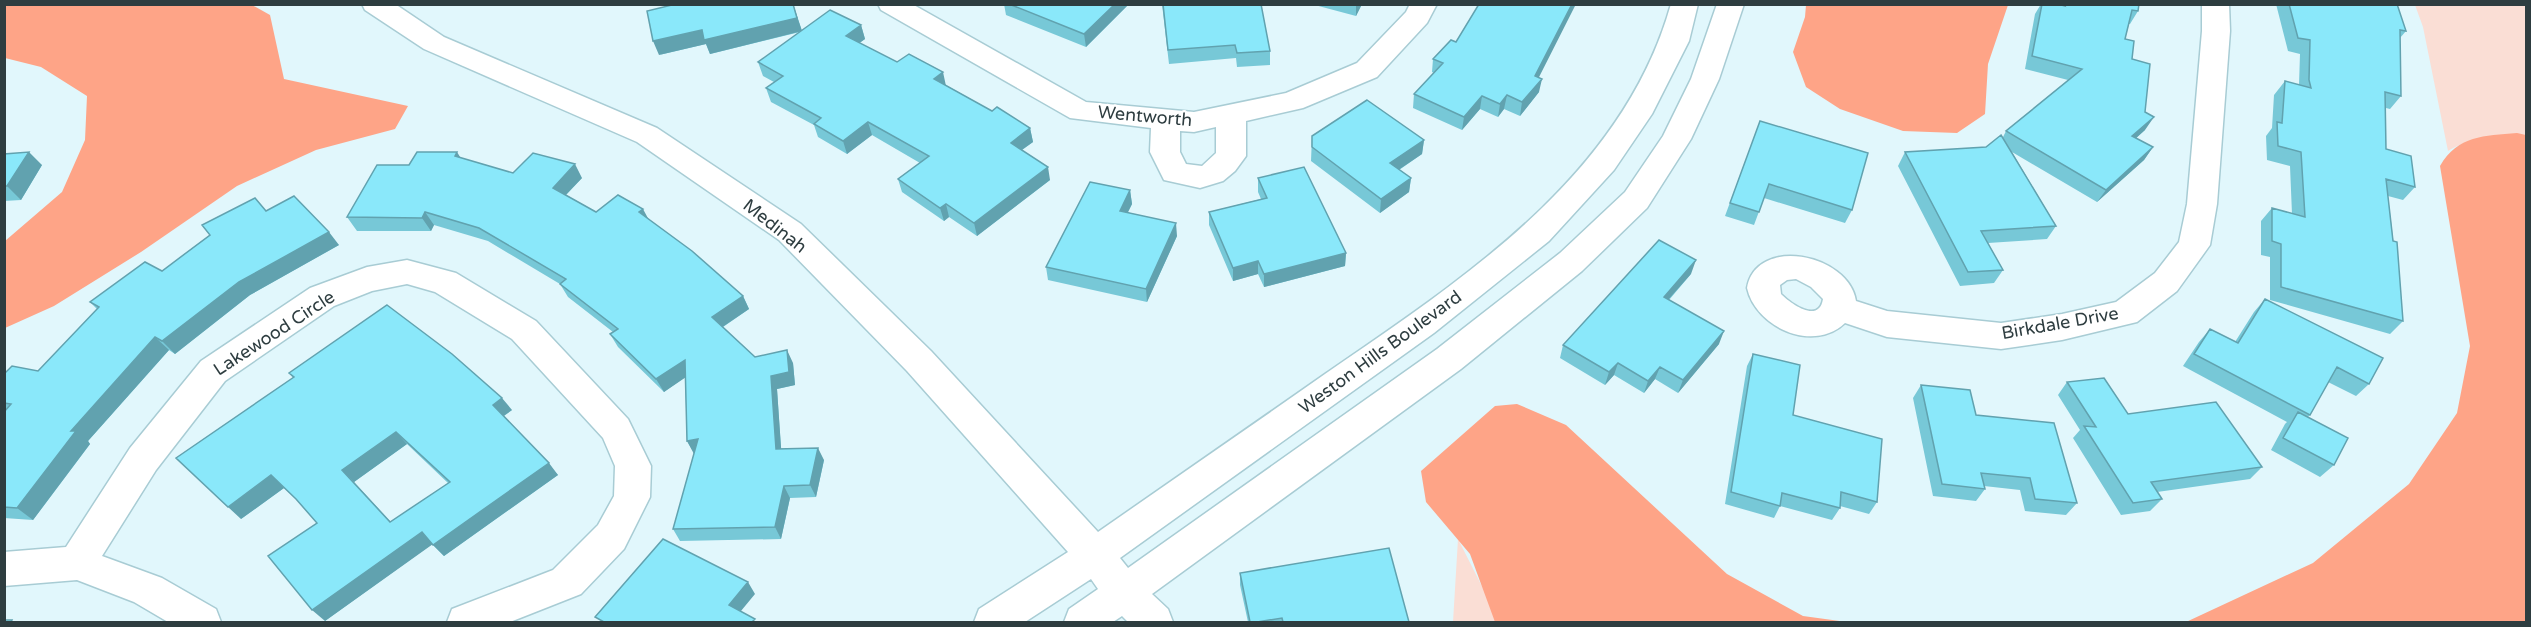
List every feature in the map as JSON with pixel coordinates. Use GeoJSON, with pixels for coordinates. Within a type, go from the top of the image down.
{"type":"FeatureCollection","features":[{"type":"Feature","properties":{"kind":"street","name":"Medinah"},"geometry":{"type":"LineString","coordinates":[[375,4],[434,43],[647,135],[790,232],[919,361],[1095,555],[1125,594],[1154,622]]}},
{"type":"Feature","properties":{"kind":"street","name":"Wentworth"},"geometry":{"type":"LineString","coordinates":[[891,4],[1080,111],[1194,122],[1293,101],[1367,70],[1417,17],[1424,4]]}},
{"type":"Feature","properties":{"kind":"street","name":"Weston Hills Boulevard"},"geometry":{"type":"LineString","coordinates":[[993,622],[1095,555],[1422,324],[1538,233],[1603,162],[1642,107],[1676,41],[1685,4]]}},
{"type":"Feature","properties":{"kind":"street"},"geometry":{"type":"LineString","coordinates":[[1083,622],[1449,359],[1571,262],[1636,200],[1681,129],[1706,79],[1731,4]]}},
{"type":"Feature","properties":{"kind":"street","name":"Birkdale Drive"},"geometry":{"type":"LineString","coordinates":[[1838,308],[1887,324],[2001,336],[2062,327],[2125,313],[2166,282],[2194,245],[2202,204],[2216,31],[2215,4]]}},
{"type":"Feature","properties":{"kind":"street"},"geometry":{"type":"LineString","coordinates":[[1166,120],[1165,152],[1175,172],[1193,178],[1216,174],[1231,156],[1231,115]]}},
{"type":"Feature","properties":{"kind":"street","name":"Lakewood Circle"},"geometry":{"type":"LineString","coordinates":[[77,563],[143,459],[213,371],[322,297],[368,279],[406,272],[445,282],[524,330],[616,429],[633,466],[632,497],[611,537],[567,582],[466,622]]}},
{"type":"Feature","properties":{"kind":"street"},"geometry":{"type":"LineString","coordinates":[[4,569],[77,563],[148,590],[202,622]]}},
{"type":"Feature","properties":{"kind":"shaded area"},"geometry":{"type":"Polygon","coordinates":[[[5,5],[252,5],[270,15],[284,79],[408,106],[395,129],[316,150],[237,186],[141,252],[54,306],[5,328],[5,241],[62,192],[85,140],[87,96],[41,67],[5,58],[5,5]]]}},
{"type":"Feature","properties":{"kind":"shaded area"},"geometry":{"type":"Polygon","coordinates":[[[1806,5],[2008,5],[1988,64],[1985,114],[1957,133],[1903,131],[1840,109],[1806,87],[1793,52],[1805,17],[1806,5]]]}},
{"type":"Feature","properties":{"kind":"shaded area"},"geometry":{"type":"Polygon","coordinates":[[[2415,5],[2526,5],[2526,135],[2486,138],[2465,143],[2448,151],[2423,27],[2415,5]]]}},
{"type":"Feature","properties":{"kind":"shaded area"},"geometry":{"type":"Polygon","coordinates":[[[2517,133],[2526,135],[2526,622],[2186,622],[2313,563],[2409,484],[2457,413],[2470,346],[2440,166],[2455,148],[2473,139],[2517,133]]]}},
{"type":"Feature","properties":{"kind":"shaded area"},"geometry":{"type":"Polygon","coordinates":[[[1517,404],[1566,425],[1727,574],[1803,616],[1847,622],[1495,622],[1470,554],[1426,502],[1421,471],[1495,406],[1517,404]]]}},
{"type":"Feature","properties":{"kind":"shaded area"},"geometry":{"type":"Polygon","coordinates":[[[1458,539],[1500,622],[1453,622],[1458,539]]]}},
{"type":"Feature","properties":{"kind":"building"},"geometry":{"type":"Polygon","coordinates":[[[676,4],[793,4],[797,18],[704,40],[702,30],[653,41],[647,11],[676,4]]]}},
{"type":"Feature","properties":{"kind":"building"},"geometry":{"type":"Polygon","coordinates":[[[1009,4],[1115,4],[1084,34],[1009,4]]]}},
{"type":"Feature","properties":{"kind":"building"},"geometry":{"type":"Polygon","coordinates":[[[1163,4],[1261,4],[1270,51],[1237,53],[1235,45],[1168,50],[1163,4]]]}},
{"type":"Feature","properties":{"kind":"building"},"geometry":{"type":"Polygon","coordinates":[[[1479,4],[1572,4],[1535,76],[1542,79],[1522,102],[1507,95],[1500,104],[1482,96],[1464,117],[1414,94],[1443,63],[1433,59],[1451,40],[1456,42],[1479,4]]]}},
{"type":"Feature","properties":{"kind":"building"},"geometry":{"type":"Polygon","coordinates":[[[2042,4],[2065,6],[2064,4],[2139,4],[2138,11],[2132,10],[2125,39],[2134,41],[2132,59],[2150,64],[2145,112],[2154,117],[2132,136],[2153,147],[2106,190],[2006,131],[2082,69],[2032,56],[2042,4]]]}},
{"type":"Feature","properties":{"kind":"building"},"geometry":{"type":"Polygon","coordinates":[[[2289,4],[2397,4],[2406,31],[2400,30],[2401,96],[2385,92],[2386,149],[2411,156],[2415,187],[2386,179],[2393,241],[2397,242],[2403,321],[2281,287],[2281,244],[2272,241],[2272,208],[2305,217],[2301,152],[2278,146],[2277,122],[2282,123],[2285,81],[2311,88],[2309,80],[2310,40],[2298,38],[2289,4]]]}},
{"type":"Feature","properties":{"kind":"building"},"geometry":{"type":"Polygon","coordinates":[[[830,10],[861,25],[846,36],[897,62],[909,54],[943,72],[934,79],[992,111],[997,107],[1030,128],[1011,143],[1048,167],[974,223],[946,204],[940,208],[898,179],[929,156],[868,122],[843,141],[814,124],[821,118],[766,88],[783,76],[758,62],[830,10]]]}},
{"type":"Feature","properties":{"kind":"building"},"geometry":{"type":"Polygon","coordinates":[[[1367,100],[1424,140],[1390,163],[1411,178],[1381,199],[1312,147],[1312,136],[1367,100]]]}},
{"type":"Feature","properties":{"kind":"building"},"geometry":{"type":"Polygon","coordinates":[[[1760,121],[1868,153],[1852,210],[1769,184],[1759,212],[1730,203],[1760,121]]]}},
{"type":"Feature","properties":{"kind":"building"},"geometry":{"type":"Polygon","coordinates":[[[2001,135],[2056,226],[1981,231],[2003,270],[1968,272],[1905,152],[1986,147],[2001,135]]]}},
{"type":"Feature","properties":{"kind":"building"},"geometry":{"type":"Polygon","coordinates":[[[29,152],[7,186],[4,186],[4,154],[29,152]]]}},
{"type":"Feature","properties":{"kind":"building"},"geometry":{"type":"Polygon","coordinates":[[[417,152],[457,152],[455,156],[513,173],[533,153],[575,164],[553,188],[596,212],[618,195],[643,209],[639,212],[692,251],[743,296],[712,317],[755,357],[787,350],[789,372],[771,376],[776,449],[818,448],[810,485],[784,486],[775,527],[673,529],[698,439],[687,441],[685,360],[656,379],[610,334],[618,329],[560,284],[566,279],[479,228],[425,212],[422,218],[347,217],[377,165],[409,165],[417,152]]]}},
{"type":"Feature","properties":{"kind":"building"},"geometry":{"type":"Polygon","coordinates":[[[1304,167],[1346,253],[1264,274],[1258,261],[1233,268],[1209,212],[1267,198],[1258,178],[1304,167]]]}},
{"type":"Feature","properties":{"kind":"building"},"geometry":{"type":"Polygon","coordinates":[[[1090,182],[1130,190],[1120,211],[1176,223],[1146,289],[1046,267],[1090,182]]]}},
{"type":"Feature","properties":{"kind":"building"},"geometry":{"type":"Polygon","coordinates":[[[294,196],[329,232],[239,282],[162,341],[155,337],[71,431],[76,431],[17,508],[4,507],[4,412],[11,404],[4,403],[4,374],[12,366],[38,371],[99,307],[90,302],[145,262],[162,271],[210,235],[202,225],[255,198],[266,211],[294,196]]]}},
{"type":"Feature","properties":{"kind":"building"},"geometry":{"type":"Polygon","coordinates":[[[1659,240],[1696,260],[1664,297],[1724,331],[1683,380],[1660,367],[1648,381],[1618,363],[1609,372],[1563,345],[1659,240]]]}},
{"type":"Feature","properties":{"kind":"building"},"geometry":{"type":"Polygon","coordinates":[[[2265,299],[2383,358],[2369,384],[2337,367],[2310,415],[2194,354],[2210,329],[2238,343],[2265,299]]]}},
{"type":"Feature","properties":{"kind":"building"},"geometry":{"type":"Polygon","coordinates":[[[387,305],[452,354],[502,398],[493,405],[549,463],[433,545],[422,532],[312,610],[268,556],[317,523],[296,499],[271,475],[228,507],[176,458],[294,377],[289,373],[387,305]],[[396,432],[342,470],[390,522],[450,482],[396,432]]]}},
{"type":"Feature","properties":{"kind":"building"},"geometry":{"type":"Polygon","coordinates":[[[1753,354],[1800,365],[1793,415],[1882,439],[1877,502],[1841,492],[1840,508],[1782,493],[1780,506],[1731,492],[1753,354]]]}},
{"type":"Feature","properties":{"kind":"building"},"geometry":{"type":"Polygon","coordinates":[[[2104,378],[2128,414],[2216,402],[2262,467],[2151,482],[2162,499],[2133,503],[2084,426],[2096,427],[2067,382],[2104,378]]]}},
{"type":"Feature","properties":{"kind":"building"},"geometry":{"type":"Polygon","coordinates":[[[1921,385],[1970,390],[1976,415],[2054,423],[2077,503],[2035,499],[2030,478],[1981,473],[1985,489],[1942,484],[1921,385]]]}},
{"type":"Feature","properties":{"kind":"building"},"geometry":{"type":"Polygon","coordinates":[[[2298,412],[2348,438],[2334,465],[2283,438],[2298,412]]]}},
{"type":"Feature","properties":{"kind":"building"},"geometry":{"type":"Polygon","coordinates":[[[663,539],[748,582],[729,605],[755,619],[752,622],[604,622],[595,617],[663,539]]]}},
{"type":"Feature","properties":{"kind":"building"},"geometry":{"type":"Polygon","coordinates":[[[1389,548],[1409,622],[1283,622],[1282,618],[1250,622],[1240,573],[1389,548]]]}}]}
